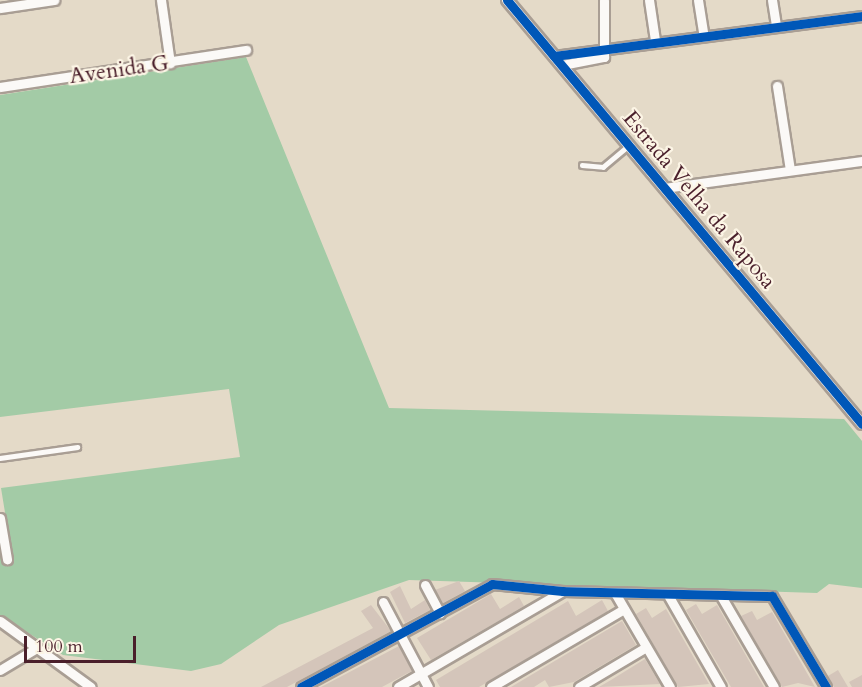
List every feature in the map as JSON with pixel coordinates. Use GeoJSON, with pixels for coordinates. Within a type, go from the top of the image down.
{"type":"FeatureCollection","features":[{"type":"Feature","properties":{"kind":"street"},"geometry":{"type":"LineString","coordinates":[[0,8],[54,0]]}},
{"type":"Feature","properties":{"kind":"street"},"geometry":{"type":"LineString","coordinates":[[161,0],[170,63]]}},
{"type":"Feature","properties":{"kind":"street","name":"Estrada Velha da Raposa"},"geometry":{"type":"LineString","coordinates":[[507,0],[861,422]]}},
{"type":"Feature","properties":{"kind":"street"},"geometry":{"type":"LineString","coordinates":[[561,65],[601,58],[608,46],[600,7],[604,0]]}},
{"type":"Feature","properties":{"kind":"street"},"geometry":{"type":"LineString","coordinates":[[649,0],[655,40]]}},
{"type":"Feature","properties":{"kind":"street"},"geometry":{"type":"LineString","coordinates":[[698,0],[703,33]]}},
{"type":"Feature","properties":{"kind":"street"},"geometry":{"type":"LineString","coordinates":[[772,0],[776,25]]}},
{"type":"Feature","properties":{"kind":"street"},"geometry":{"type":"LineString","coordinates":[[554,56],[703,33],[862,16]]}},
{"type":"Feature","properties":{"kind":"street","name":"Avenida G"},"geometry":{"type":"LineString","coordinates":[[0,87],[242,53]]}},
{"type":"Feature","properties":{"kind":"street"},"geometry":{"type":"LineString","coordinates":[[777,86],[790,170]]}},
{"type":"Feature","properties":{"kind":"street"},"geometry":{"type":"LineString","coordinates":[[664,188],[862,161]]}},
{"type":"Feature","properties":{"kind":"street"},"geometry":{"type":"LineString","coordinates":[[0,518],[6,559]]}},
{"type":"Feature","properties":{"kind":"street"},"geometry":{"type":"LineString","coordinates":[[301,687],[492,584],[563,591],[772,597],[826,687]]}},
{"type":"Feature","properties":{"kind":"street"},"geometry":{"type":"LineString","coordinates":[[425,585],[440,613]]}},
{"type":"Feature","properties":{"kind":"street"},"geometry":{"type":"LineString","coordinates":[[398,687],[563,591]]}},
{"type":"Feature","properties":{"kind":"street"},"geometry":{"type":"LineString","coordinates":[[615,593],[669,687]]}},
{"type":"Feature","properties":{"kind":"street"},"geometry":{"type":"LineString","coordinates":[[668,595],[721,687]]}},
{"type":"Feature","properties":{"kind":"street"},"geometry":{"type":"LineString","coordinates":[[721,596],[774,687]]}},
{"type":"Feature","properties":{"kind":"street"},"geometry":{"type":"LineString","coordinates":[[383,602],[429,687]]}},
{"type":"Feature","properties":{"kind":"street"},"geometry":{"type":"LineString","coordinates":[[491,687],[624,609]]}},
{"type":"Feature","properties":{"kind":"street"},"geometry":{"type":"LineString","coordinates":[[0,621],[35,649],[91,687]]}},
{"type":"Feature","properties":{"kind":"street"},"geometry":{"type":"LineString","coordinates":[[579,687],[646,647]]}},
{"type":"Feature","properties":{"kind":"street"},"geometry":{"type":"LineString","coordinates":[[0,670],[35,649]]}},
{"type":"Feature","properties":{"kind":"lane"},"geometry":{"type":"LineString","coordinates":[[582,165],[603,167],[628,146]]}},
{"type":"Feature","properties":{"kind":"lane"},"geometry":{"type":"LineString","coordinates":[[0,458],[77,447]]}},
{"type":"Feature","properties":{"kind":"green space"},"geometry":{"type":"Polygon","coordinates":[[[246,57],[389,408],[844,419],[862,441],[862,588],[829,584],[817,593],[409,580],[279,625],[221,664],[191,671],[63,655],[0,615],[0,555],[10,551],[1,488],[240,457],[229,389],[0,417],[0,95],[246,57]]]}},
{"type":"Feature","properties":{"kind":"building"},"geometry":{"type":"Polygon","coordinates":[[[459,581],[465,591],[443,603],[435,590],[459,581]]]}},
{"type":"Feature","properties":{"kind":"building"},"geometry":{"type":"Polygon","coordinates":[[[400,586],[411,609],[425,600],[430,610],[405,623],[390,592],[400,586]]]}},
{"type":"Feature","properties":{"kind":"building"},"geometry":{"type":"Polygon","coordinates":[[[491,594],[500,609],[519,597],[524,606],[431,660],[417,638],[491,594]]]}},
{"type":"Feature","properties":{"kind":"building"},"geometry":{"type":"Polygon","coordinates":[[[602,600],[608,611],[479,687],[440,687],[436,680],[568,601],[576,616],[602,600]]]}},
{"type":"Feature","properties":{"kind":"building"},"geometry":{"type":"Polygon","coordinates":[[[696,604],[702,614],[717,605],[764,687],[731,687],[686,610],[696,604]]]}},
{"type":"Feature","properties":{"kind":"building"},"geometry":{"type":"Polygon","coordinates":[[[371,605],[391,631],[287,687],[261,687],[373,628],[361,611],[371,605]]]}},
{"type":"Feature","properties":{"kind":"building"},"geometry":{"type":"Polygon","coordinates":[[[646,608],[652,618],[666,609],[709,684],[678,687],[636,614],[646,608]]]}},
{"type":"Feature","properties":{"kind":"building"},"geometry":{"type":"Polygon","coordinates":[[[752,611],[757,620],[772,612],[815,687],[798,683],[782,687],[741,616],[752,611]]]}},
{"type":"Feature","properties":{"kind":"building"},"geometry":{"type":"Polygon","coordinates":[[[622,621],[636,645],[574,682],[549,687],[545,680],[534,687],[511,687],[622,621]]]}},
{"type":"Feature","properties":{"kind":"building"},"geometry":{"type":"Polygon","coordinates":[[[399,646],[412,671],[382,687],[321,687],[399,646]]]}},
{"type":"Feature","properties":{"kind":"building"},"geometry":{"type":"Polygon","coordinates":[[[645,659],[660,684],[599,687],[611,680],[645,659]]]}},
{"type":"Feature","properties":{"kind":"building"},"geometry":{"type":"Polygon","coordinates":[[[838,670],[848,687],[834,687],[828,676],[838,670]]]}},
{"type":"Feature","properties":{"kind":"building"},"geometry":{"type":"Polygon","coordinates":[[[862,675],[862,687],[852,687],[849,682],[862,675]]]}},
{"type":"Feature","properties":{"kind":"cycle path"},"geometry":{"type":"LineString","coordinates":[[507,0],[862,424]]}},
{"type":"Feature","properties":{"kind":"cycle path"},"geometry":{"type":"LineString","coordinates":[[554,56],[862,16]]}},
{"type":"Feature","properties":{"kind":"cycle path"},"geometry":{"type":"LineString","coordinates":[[301,687],[492,584],[563,591],[772,596],[826,687]]}}]}
